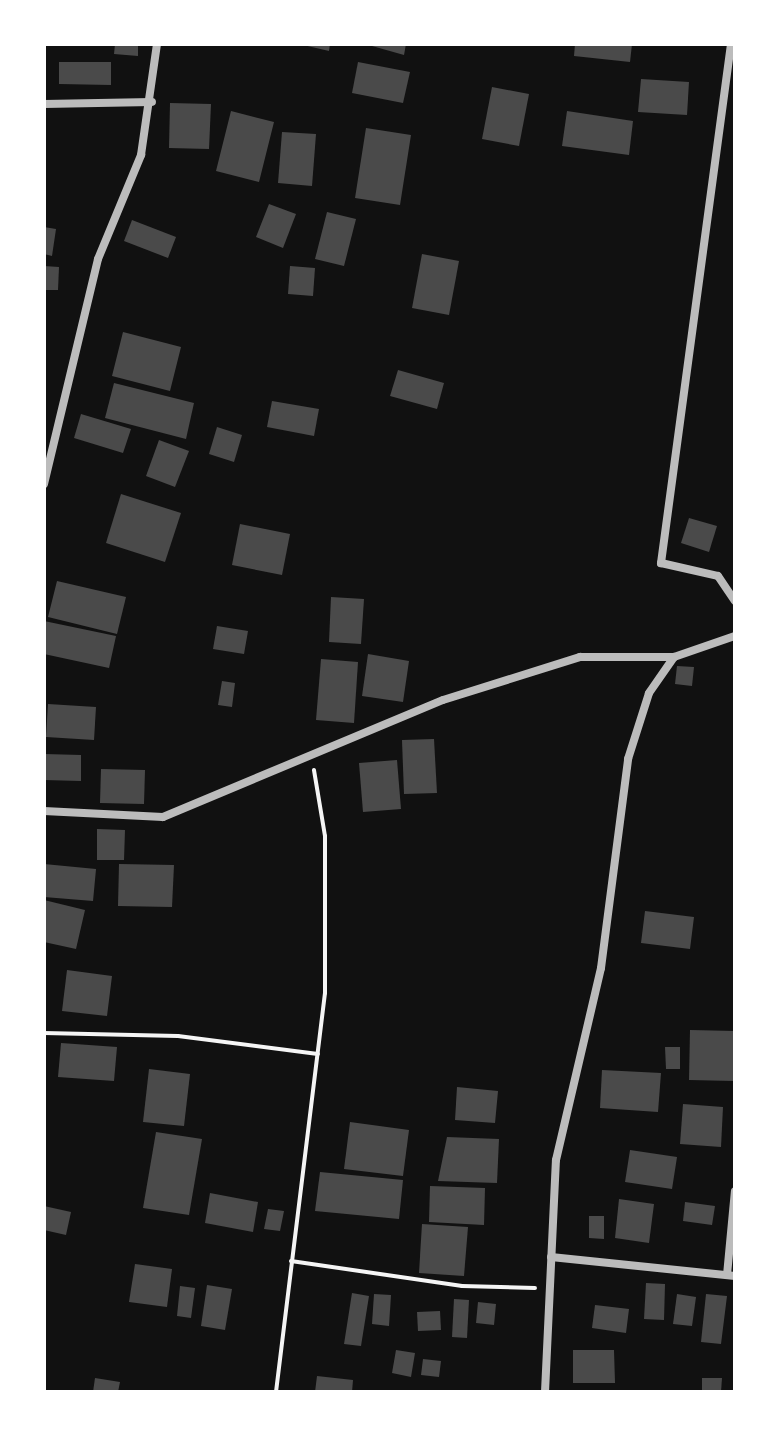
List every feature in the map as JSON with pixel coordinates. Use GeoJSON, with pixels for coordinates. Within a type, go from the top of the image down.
{"type":"FeatureCollection","features":[{"type":"Feature","properties":{"kind":"street"},"geometry":{"type":"LineString","coordinates":[[44,484],[98,259],[141,155],[152,102],[157,44]]}},
{"type":"Feature","properties":{"kind":"street"},"geometry":{"type":"LineString","coordinates":[[731,44],[661,563],[718,576],[735,601]]}},
{"type":"Feature","properties":{"kind":"street"},"geometry":{"type":"LineString","coordinates":[[44,104],[152,102]]}},
{"type":"Feature","properties":{"kind":"street"},"geometry":{"type":"LineString","coordinates":[[44,811],[163,817],[443,700],[580,657],[674,657],[735,636]]}},
{"type":"Feature","properties":{"kind":"street"},"geometry":{"type":"LineString","coordinates":[[545,1392],[556,1160],[601,968],[618,805],[649,693],[674,657]]}},
{"type":"Feature","properties":{"kind":"street"},"geometry":{"type":"LineString","coordinates":[[551,1257],[731,1276],[735,1191]]}},
{"type":"Feature","properties":{"kind":"path"},"geometry":{"type":"LineString","coordinates":[[276,1392],[325,993],[325,836],[313,755]]}},
{"type":"Feature","properties":{"kind":"path"},"geometry":{"type":"LineString","coordinates":[[44,1033],[178,1036],[318,1054]]}},
{"type":"Feature","properties":{"kind":"path"},"geometry":{"type":"LineString","coordinates":[[291,1261],[462,1286],[550,1289]]}},
{"type":"Feature","properties":{"kind":"building"},"geometry":{"type":"Polygon","coordinates":[[[115,44],[138,44],[138,56],[114,54],[115,44]]]}},
{"type":"Feature","properties":{"kind":"building"},"geometry":{"type":"Polygon","coordinates":[[[299,44],[330,44],[329,51],[299,44]]]}},
{"type":"Feature","properties":{"kind":"building"},"geometry":{"type":"Polygon","coordinates":[[[365,44],[406,44],[404,55],[365,44]]]}},
{"type":"Feature","properties":{"kind":"building"},"geometry":{"type":"Polygon","coordinates":[[[575,44],[632,44],[630,62],[574,56],[575,44]]]}},
{"type":"Feature","properties":{"kind":"building"},"geometry":{"type":"Polygon","coordinates":[[[59,62],[111,62],[111,85],[59,84],[59,62]]]}},
{"type":"Feature","properties":{"kind":"building"},"geometry":{"type":"Polygon","coordinates":[[[358,62],[410,72],[403,103],[352,93],[358,62]]]}},
{"type":"Feature","properties":{"kind":"building"},"geometry":{"type":"Polygon","coordinates":[[[641,79],[689,82],[687,115],[638,112],[641,79]]]}},
{"type":"Feature","properties":{"kind":"building"},"geometry":{"type":"Polygon","coordinates":[[[492,87],[529,94],[519,146],[482,139],[492,87]]]}},
{"type":"Feature","properties":{"kind":"building"},"geometry":{"type":"Polygon","coordinates":[[[170,103],[211,104],[209,149],[169,148],[170,103]]]}},
{"type":"Feature","properties":{"kind":"building"},"geometry":{"type":"Polygon","coordinates":[[[231,111],[274,122],[259,182],[216,171],[231,111]]]}},
{"type":"Feature","properties":{"kind":"building"},"geometry":{"type":"Polygon","coordinates":[[[567,111],[633,121],[629,155],[562,146],[567,111]]]}},
{"type":"Feature","properties":{"kind":"building"},"geometry":{"type":"Polygon","coordinates":[[[366,128],[411,135],[400,205],[355,198],[366,128]]]}},
{"type":"Feature","properties":{"kind":"building"},"geometry":{"type":"Polygon","coordinates":[[[282,132],[316,134],[312,186],[278,183],[282,132]]]}},
{"type":"Feature","properties":{"kind":"building"},"geometry":{"type":"Polygon","coordinates":[[[269,204],[296,214],[283,248],[256,237],[269,204]]]}},
{"type":"Feature","properties":{"kind":"building"},"geometry":{"type":"Polygon","coordinates":[[[327,212],[356,219],[344,266],[315,259],[327,212]]]}},
{"type":"Feature","properties":{"kind":"building"},"geometry":{"type":"Polygon","coordinates":[[[132,220],[176,237],[168,258],[124,241],[132,220]]]}},
{"type":"Feature","properties":{"kind":"building"},"geometry":{"type":"Polygon","coordinates":[[[44,227],[56,229],[52,256],[44,254],[44,227]]]}},
{"type":"Feature","properties":{"kind":"building"},"geometry":{"type":"Polygon","coordinates":[[[422,254],[459,261],[449,315],[412,308],[422,254]]]}},
{"type":"Feature","properties":{"kind":"building"},"geometry":{"type":"Polygon","coordinates":[[[44,266],[59,267],[58,290],[44,290],[44,266]]]}},
{"type":"Feature","properties":{"kind":"building"},"geometry":{"type":"Polygon","coordinates":[[[290,266],[315,268],[313,296],[288,294],[290,266]]]}},
{"type":"Feature","properties":{"kind":"building"},"geometry":{"type":"Polygon","coordinates":[[[123,332],[181,347],[170,391],[112,376],[123,332]]]}},
{"type":"Feature","properties":{"kind":"building"},"geometry":{"type":"Polygon","coordinates":[[[398,370],[444,383],[437,409],[390,396],[398,370]]]}},
{"type":"Feature","properties":{"kind":"building"},"geometry":{"type":"Polygon","coordinates":[[[114,383],[194,403],[186,439],[105,418],[114,383]]]}},
{"type":"Feature","properties":{"kind":"building"},"geometry":{"type":"Polygon","coordinates":[[[272,401],[319,409],[314,436],[267,427],[272,401]]]}},
{"type":"Feature","properties":{"kind":"building"},"geometry":{"type":"Polygon","coordinates":[[[81,414],[131,429],[123,453],[74,438],[81,414]]]}},
{"type":"Feature","properties":{"kind":"building"},"geometry":{"type":"Polygon","coordinates":[[[217,427],[242,435],[234,462],[209,454],[217,427]]]}},
{"type":"Feature","properties":{"kind":"building"},"geometry":{"type":"Polygon","coordinates":[[[159,440],[189,451],[175,487],[146,476],[159,440]]]}},
{"type":"Feature","properties":{"kind":"building"},"geometry":{"type":"Polygon","coordinates":[[[121,494],[181,513],[165,562],[106,543],[121,494]]]}},
{"type":"Feature","properties":{"kind":"building"},"geometry":{"type":"Polygon","coordinates":[[[689,518],[717,526],[709,552],[681,543],[689,518]]]}},
{"type":"Feature","properties":{"kind":"building"},"geometry":{"type":"Polygon","coordinates":[[[240,524],[290,534],[282,575],[232,565],[240,524]]]}},
{"type":"Feature","properties":{"kind":"building"},"geometry":{"type":"Polygon","coordinates":[[[57,581],[126,597],[117,634],[48,617],[57,581]]]}},
{"type":"Feature","properties":{"kind":"building"},"geometry":{"type":"Polygon","coordinates":[[[331,597],[364,599],[361,644],[329,642],[331,597]]]}},
{"type":"Feature","properties":{"kind":"building"},"geometry":{"type":"Polygon","coordinates":[[[44,621],[116,636],[109,668],[44,654],[44,621]]]}},
{"type":"Feature","properties":{"kind":"building"},"geometry":{"type":"Polygon","coordinates":[[[217,626],[248,631],[244,654],[213,649],[217,626]]]}},
{"type":"Feature","properties":{"kind":"building"},"geometry":{"type":"Polygon","coordinates":[[[368,654],[409,661],[403,702],[362,696],[368,654]]]}},
{"type":"Feature","properties":{"kind":"building"},"geometry":{"type":"Polygon","coordinates":[[[321,659],[358,662],[354,723],[316,720],[321,659]]]}},
{"type":"Feature","properties":{"kind":"building"},"geometry":{"type":"Polygon","coordinates":[[[677,666],[694,667],[692,686],[675,684],[677,666]]]}},
{"type":"Feature","properties":{"kind":"building"},"geometry":{"type":"Polygon","coordinates":[[[222,681],[235,683],[232,707],[218,705],[222,681]]]}},
{"type":"Feature","properties":{"kind":"building"},"geometry":{"type":"Polygon","coordinates":[[[48,704],[96,707],[94,740],[46,737],[48,704]]]}},
{"type":"Feature","properties":{"kind":"building"},"geometry":{"type":"Polygon","coordinates":[[[434,739],[437,793],[404,794],[402,740],[434,739]]]}},
{"type":"Feature","properties":{"kind":"building"},"geometry":{"type":"Polygon","coordinates":[[[44,754],[81,755],[81,781],[44,780],[44,754]]]}},
{"type":"Feature","properties":{"kind":"building"},"geometry":{"type":"Polygon","coordinates":[[[397,760],[401,809],[363,812],[359,763],[397,760]]]}},
{"type":"Feature","properties":{"kind":"building"},"geometry":{"type":"Polygon","coordinates":[[[101,769],[145,770],[144,804],[100,803],[101,769]]]}},
{"type":"Feature","properties":{"kind":"building"},"geometry":{"type":"Polygon","coordinates":[[[97,829],[125,830],[124,860],[97,860],[97,829]]]}},
{"type":"Feature","properties":{"kind":"building"},"geometry":{"type":"Polygon","coordinates":[[[44,864],[96,869],[93,901],[44,897],[44,864]]]}},
{"type":"Feature","properties":{"kind":"building"},"geometry":{"type":"Polygon","coordinates":[[[119,864],[174,865],[172,907],[118,906],[119,864]]]}},
{"type":"Feature","properties":{"kind":"building"},"geometry":{"type":"Polygon","coordinates":[[[44,900],[85,910],[76,949],[44,942],[44,900]]]}},
{"type":"Feature","properties":{"kind":"building"},"geometry":{"type":"Polygon","coordinates":[[[645,911],[694,917],[690,949],[641,943],[645,911]]]}},
{"type":"Feature","properties":{"kind":"building"},"geometry":{"type":"Polygon","coordinates":[[[67,970],[112,976],[107,1016],[62,1011],[67,970]]]}},
{"type":"Feature","properties":{"kind":"building"},"geometry":{"type":"Polygon","coordinates":[[[690,1030],[735,1031],[734,1081],[689,1080],[690,1030]]]}},
{"type":"Feature","properties":{"kind":"building"},"geometry":{"type":"Polygon","coordinates":[[[61,1043],[117,1047],[114,1081],[58,1077],[61,1043]]]}},
{"type":"Feature","properties":{"kind":"building"},"geometry":{"type":"Polygon","coordinates":[[[665,1047],[680,1047],[680,1069],[666,1069],[665,1047]]]}},
{"type":"Feature","properties":{"kind":"building"},"geometry":{"type":"Polygon","coordinates":[[[149,1069],[190,1074],[184,1126],[143,1122],[149,1069]]]}},
{"type":"Feature","properties":{"kind":"building"},"geometry":{"type":"Polygon","coordinates":[[[602,1070],[661,1073],[658,1112],[600,1108],[602,1070]]]}},
{"type":"Feature","properties":{"kind":"building"},"geometry":{"type":"Polygon","coordinates":[[[457,1087],[498,1091],[495,1123],[455,1120],[457,1087]]]}},
{"type":"Feature","properties":{"kind":"building"},"geometry":{"type":"Polygon","coordinates":[[[683,1104],[723,1107],[721,1147],[680,1144],[683,1104]]]}},
{"type":"Feature","properties":{"kind":"building"},"geometry":{"type":"Polygon","coordinates":[[[350,1122],[409,1130],[403,1176],[344,1169],[350,1122]]]}},
{"type":"Feature","properties":{"kind":"building"},"geometry":{"type":"Polygon","coordinates":[[[156,1132],[202,1139],[189,1215],[143,1208],[156,1132]]]}},
{"type":"Feature","properties":{"kind":"building"},"geometry":{"type":"Polygon","coordinates":[[[447,1137],[499,1139],[497,1183],[438,1181],[447,1137]]]}},
{"type":"Feature","properties":{"kind":"building"},"geometry":{"type":"Polygon","coordinates":[[[630,1150],[677,1157],[672,1189],[625,1182],[630,1150]]]}},
{"type":"Feature","properties":{"kind":"building"},"geometry":{"type":"Polygon","coordinates":[[[320,1172],[403,1180],[399,1219],[315,1211],[320,1172]]]}},
{"type":"Feature","properties":{"kind":"building"},"geometry":{"type":"Polygon","coordinates":[[[430,1186],[485,1188],[484,1225],[429,1222],[430,1186]]]}},
{"type":"Feature","properties":{"kind":"building"},"geometry":{"type":"Polygon","coordinates":[[[210,1193],[258,1202],[253,1232],[205,1223],[210,1193]]]}},
{"type":"Feature","properties":{"kind":"building"},"geometry":{"type":"Polygon","coordinates":[[[619,1199],[654,1204],[649,1243],[615,1238],[619,1199]]]}},
{"type":"Feature","properties":{"kind":"building"},"geometry":{"type":"Polygon","coordinates":[[[685,1202],[715,1206],[712,1225],[683,1221],[685,1202]]]}},
{"type":"Feature","properties":{"kind":"building"},"geometry":{"type":"Polygon","coordinates":[[[44,1206],[71,1212],[66,1235],[44,1230],[44,1206]]]}},
{"type":"Feature","properties":{"kind":"building"},"geometry":{"type":"Polygon","coordinates":[[[268,1209],[284,1211],[280,1231],[264,1229],[268,1209]]]}},
{"type":"Feature","properties":{"kind":"building"},"geometry":{"type":"Polygon","coordinates":[[[589,1216],[604,1216],[604,1239],[589,1238],[589,1216]]]}},
{"type":"Feature","properties":{"kind":"building"},"geometry":{"type":"Polygon","coordinates":[[[422,1224],[468,1227],[464,1276],[419,1273],[422,1224]]]}},
{"type":"Feature","properties":{"kind":"building"},"geometry":{"type":"Polygon","coordinates":[[[135,1264],[172,1269],[167,1307],[129,1302],[135,1264]]]}},
{"type":"Feature","properties":{"kind":"building"},"geometry":{"type":"Polygon","coordinates":[[[646,1283],[665,1284],[664,1320],[644,1319],[646,1283]]]}},
{"type":"Feature","properties":{"kind":"building"},"geometry":{"type":"Polygon","coordinates":[[[207,1285],[232,1289],[225,1330],[201,1326],[207,1285]]]}},
{"type":"Feature","properties":{"kind":"building"},"geometry":{"type":"Polygon","coordinates":[[[180,1286],[195,1288],[191,1318],[177,1316],[180,1286]]]}},
{"type":"Feature","properties":{"kind":"building"},"geometry":{"type":"Polygon","coordinates":[[[352,1293],[369,1296],[361,1346],[344,1344],[352,1293]]]}},
{"type":"Feature","properties":{"kind":"building"},"geometry":{"type":"Polygon","coordinates":[[[374,1294],[391,1295],[389,1326],[372,1324],[374,1294]]]}},
{"type":"Feature","properties":{"kind":"building"},"geometry":{"type":"Polygon","coordinates":[[[677,1294],[696,1297],[692,1326],[673,1324],[677,1294]]]}},
{"type":"Feature","properties":{"kind":"building"},"geometry":{"type":"Polygon","coordinates":[[[706,1294],[727,1296],[721,1344],[701,1342],[706,1294]]]}},
{"type":"Feature","properties":{"kind":"building"},"geometry":{"type":"Polygon","coordinates":[[[454,1299],[469,1300],[467,1338],[452,1337],[454,1299]]]}},
{"type":"Feature","properties":{"kind":"building"},"geometry":{"type":"Polygon","coordinates":[[[478,1302],[496,1304],[494,1325],[476,1323],[478,1302]]]}},
{"type":"Feature","properties":{"kind":"building"},"geometry":{"type":"Polygon","coordinates":[[[595,1305],[629,1309],[626,1333],[592,1328],[595,1305]]]}},
{"type":"Feature","properties":{"kind":"building"},"geometry":{"type":"Polygon","coordinates":[[[440,1311],[441,1330],[418,1331],[417,1312],[440,1311]]]}},
{"type":"Feature","properties":{"kind":"building"},"geometry":{"type":"Polygon","coordinates":[[[396,1350],[415,1353],[411,1377],[392,1373],[396,1350]]]}},
{"type":"Feature","properties":{"kind":"building"},"geometry":{"type":"Polygon","coordinates":[[[573,1350],[614,1350],[615,1383],[573,1383],[573,1350]]]}},
{"type":"Feature","properties":{"kind":"building"},"geometry":{"type":"Polygon","coordinates":[[[423,1359],[441,1361],[439,1377],[421,1375],[423,1359]]]}},
{"type":"Feature","properties":{"kind":"building"},"geometry":{"type":"Polygon","coordinates":[[[317,1376],[353,1380],[352,1392],[315,1392],[317,1376]]]}},
{"type":"Feature","properties":{"kind":"building"},"geometry":{"type":"Polygon","coordinates":[[[95,1378],[120,1382],[118,1392],[93,1392],[95,1378]]]}},
{"type":"Feature","properties":{"kind":"building"},"geometry":{"type":"Polygon","coordinates":[[[702,1378],[722,1378],[721,1392],[702,1392],[702,1378]]]}}]}
